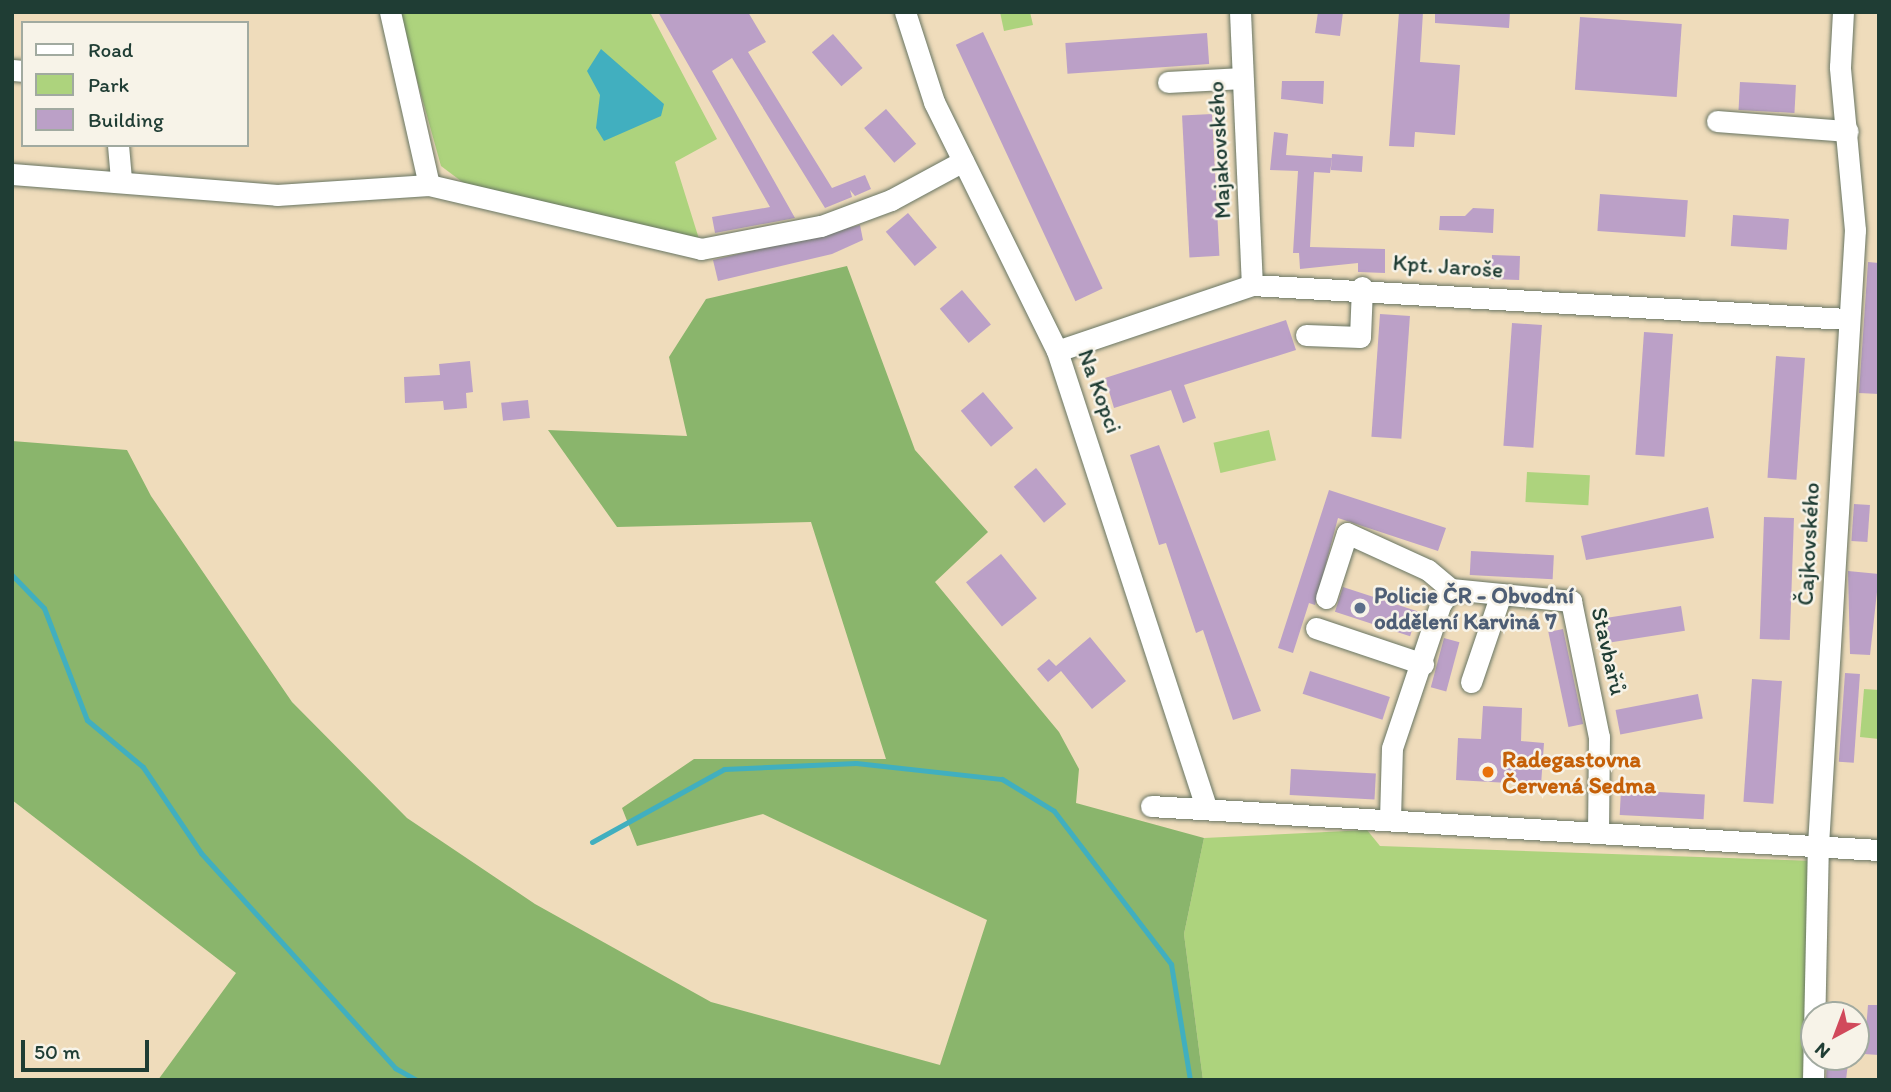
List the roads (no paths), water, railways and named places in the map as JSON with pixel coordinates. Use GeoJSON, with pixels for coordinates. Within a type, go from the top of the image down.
{"type":"FeatureCollection","features":[{"type":"Feature","properties":{"kind":"street"},"geometry":{"type":"LineString","coordinates":[[390,12],[429,185]]}},
{"type":"Feature","properties":{"kind":"street","name":"Na Kopci"},"geometry":{"type":"LineString","coordinates":[[905,12],[934,102],[1057,351],[1205,804]]}},
{"type":"Feature","properties":{"kind":"street","name":"Majakovského"},"geometry":{"type":"LineString","coordinates":[[1240,12],[1252,285]]}},
{"type":"Feature","properties":{"kind":"street","name":"Čajkovského"},"geometry":{"type":"LineString","coordinates":[[1813,1080],[1818,845],[1847,319],[1855,230],[1848,131],[1840,67],[1843,12]]}},
{"type":"Feature","properties":{"kind":"street"},"geometry":{"type":"LineString","coordinates":[[1168,82],[1242,78]]}},
{"type":"Feature","properties":{"kind":"street"},"geometry":{"type":"LineString","coordinates":[[1717,121],[1848,131]]}},
{"type":"Feature","properties":{"kind":"street"},"geometry":{"type":"LineString","coordinates":[[118,147],[121,181]]}},
{"type":"Feature","properties":{"kind":"street"},"geometry":{"type":"LineString","coordinates":[[12,174],[276,195],[429,185],[701,249],[821,226],[891,200],[964,161]]}},
{"type":"Feature","properties":{"kind":"street","name":"Kpt. Jaroše"},"geometry":{"type":"LineString","coordinates":[[1057,351],[1252,285],[1362,287],[1847,319]]}},
{"type":"Feature","properties":{"kind":"street"},"geometry":{"type":"LineString","coordinates":[[1306,334],[1360,337],[1362,287]]}},
{"type":"Feature","properties":{"kind":"street"},"geometry":{"type":"LineString","coordinates":[[1326,598],[1347,533],[1428,570],[1451,589],[1440,605],[1423,664],[1392,748],[1390,819]]}},
{"type":"Feature","properties":{"kind":"street","name":"Stavbařů"},"geometry":{"type":"LineString","coordinates":[[1451,589],[1571,601],[1599,737],[1598,832]]}},
{"type":"Feature","properties":{"kind":"street"},"geometry":{"type":"LineString","coordinates":[[1471,682],[1501,594]]}},
{"type":"Feature","properties":{"kind":"street"},"geometry":{"type":"LineString","coordinates":[[1316,628],[1423,664]]}},
{"type":"Feature","properties":{"kind":"street"},"geometry":{"type":"LineString","coordinates":[[1151,806],[1205,804],[1390,819],[1879,850]]}},
{"type":"Feature","properties":{"kind":"water"},"geometry":{"type":"Polygon","coordinates":[[[601,49],[664,104],[661,116],[604,141],[596,128],[600,95],[587,71],[601,49]]]}},
{"type":"Feature","properties":{"kind":"waterway"},"geometry":{"type":"LineString","coordinates":[[12,575],[44,608],[87,720],[143,767],[201,853],[395,1068],[417,1080]]}},
{"type":"Feature","properties":{"kind":"waterway"},"geometry":{"type":"LineString","coordinates":[[592,842],[724,769],[856,763],[1002,779],[1054,811],[1171,964],[1190,1080]]}},
{"type":"Feature","properties":{"kind":"place","name":"Policie ČR - Obvodní oddělení Karviná 7"},"geometry":{"type":"Point","coordinates":[1360,608]}},
{"type":"Feature","properties":{"kind":"place","name":"Radegastovna Červená Sedma"},"geometry":{"type":"Point","coordinates":[1488,772]}}]}
